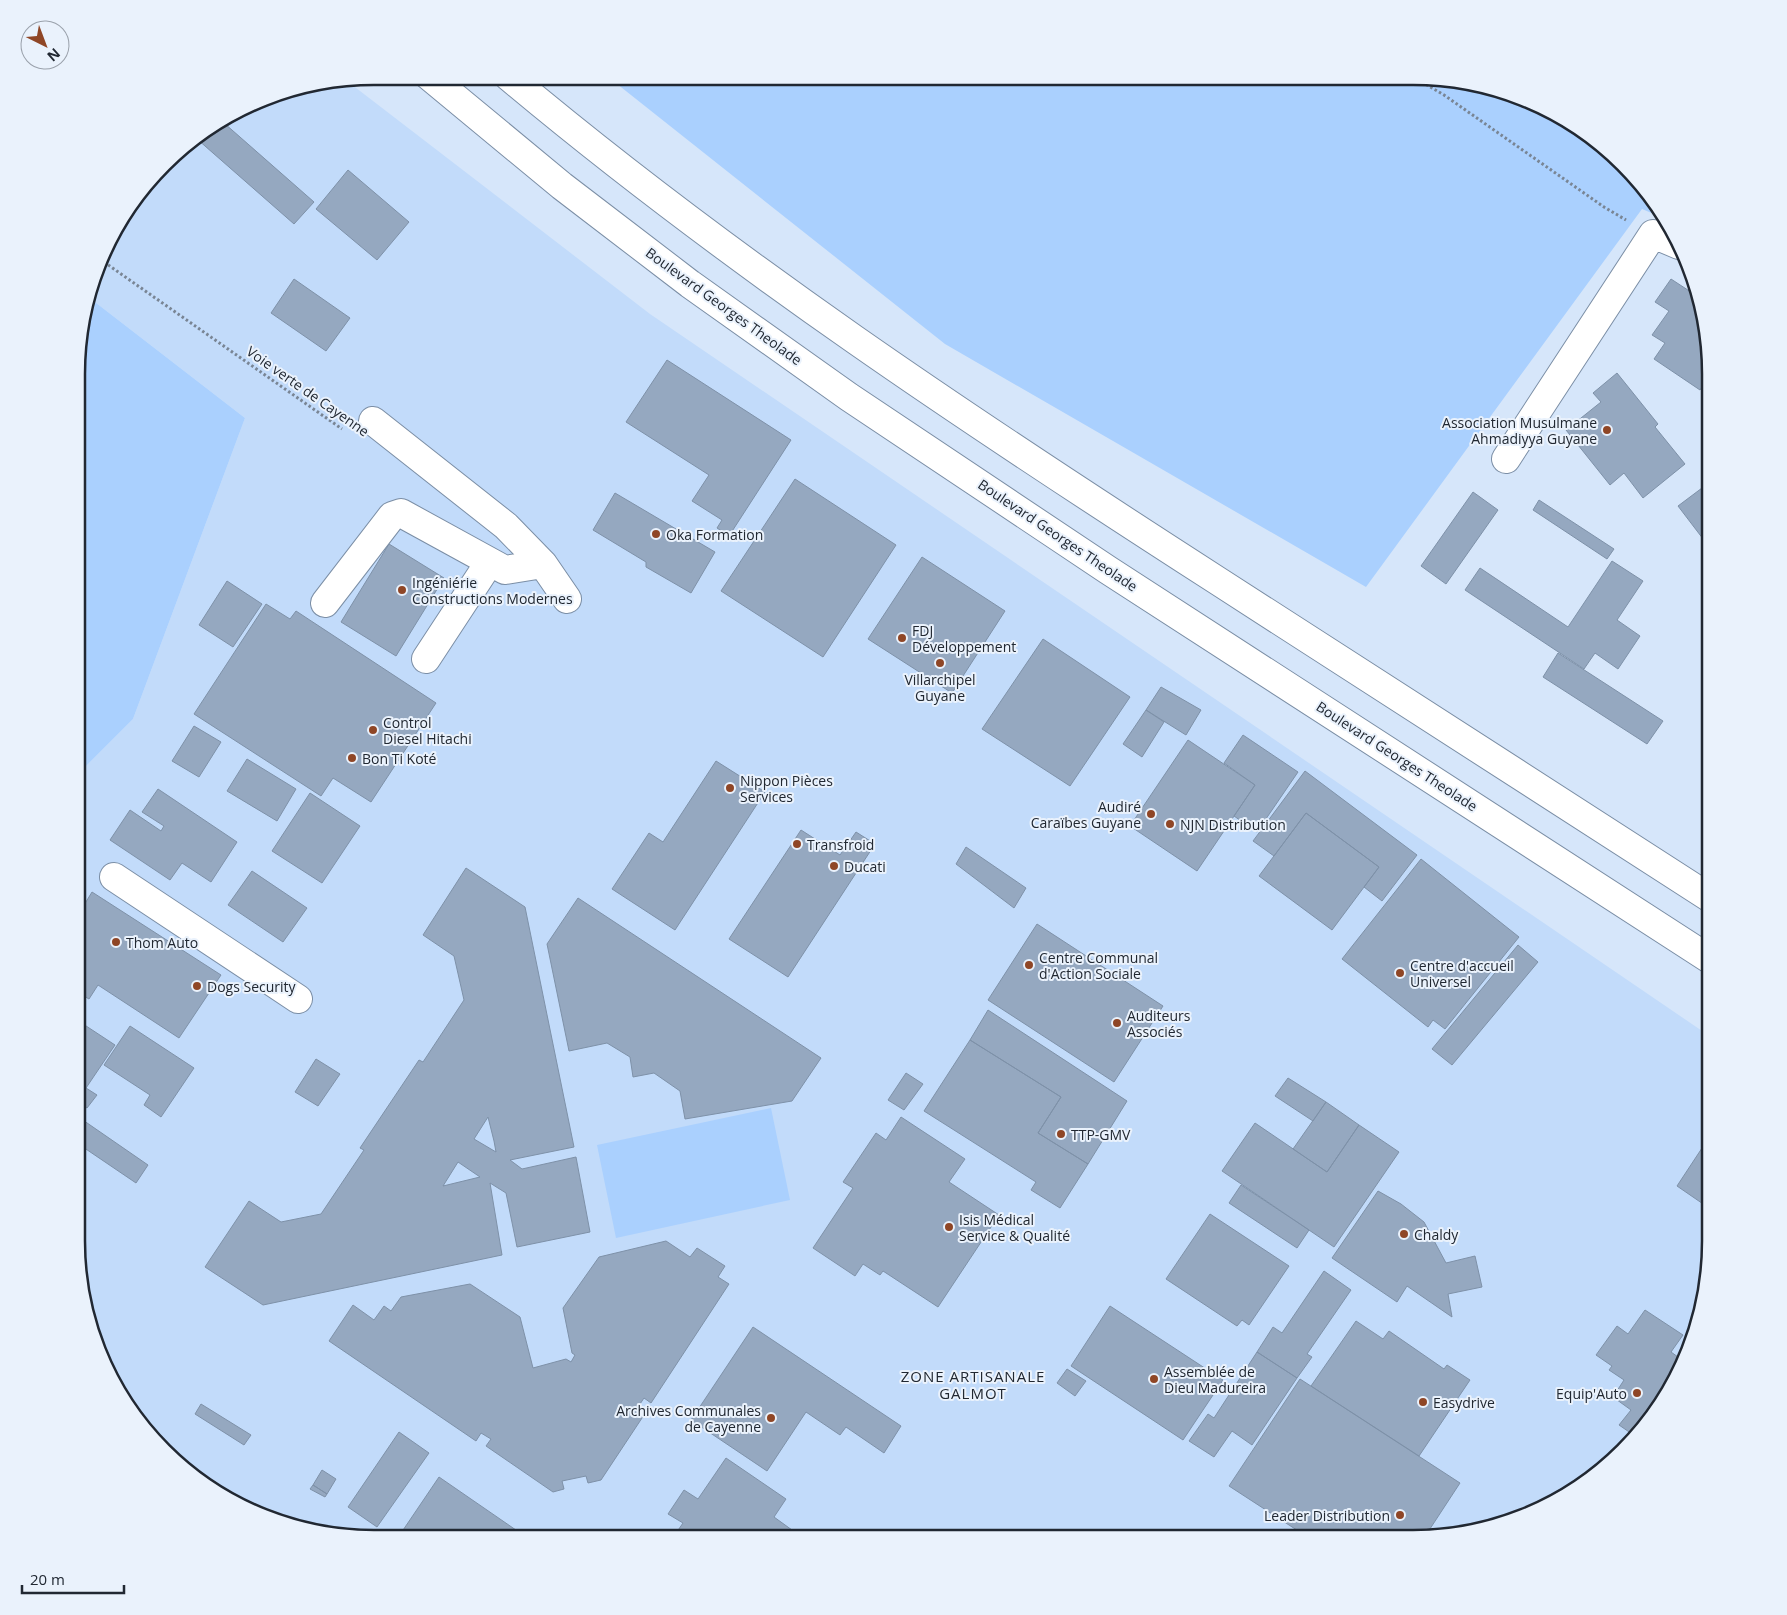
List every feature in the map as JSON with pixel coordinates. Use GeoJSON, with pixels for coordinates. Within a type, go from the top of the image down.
{"type":"FeatureCollection","features":[{"type":"Feature","properties":{"kind":"main road","name":"Boulevard Georges Theolade"},"geometry":{"type":"LineString","coordinates":[[441,85],[570,192],[690,284],[849,397],[1117,575],[1702,955]]}},
{"type":"Feature","properties":{"kind":"main road"},"geometry":{"type":"LineString","coordinates":[[519,85],[568,126],[704,229],[922,387],[1042,467],[1702,893]]}},
{"type":"Feature","properties":{"kind":"main road"},"geometry":{"type":"LineString","coordinates":[[1506,459],[1653,234],[1669,241]]}},
{"type":"Feature","properties":{"kind":"main road"},"geometry":{"type":"LineString","coordinates":[[373,421],[506,526],[543,564],[567,599]]}},
{"type":"Feature","properties":{"kind":"main road"},"geometry":{"type":"LineString","coordinates":[[325,603],[392,516],[401,514],[505,570],[543,564]]}},
{"type":"Feature","properties":{"kind":"main road"},"geometry":{"type":"LineString","coordinates":[[426,659],[489,563]]}},
{"type":"Feature","properties":{"kind":"main road"},"geometry":{"type":"LineString","coordinates":[[114,876],[298,999]]}},
{"type":"Feature","properties":{"kind":"path"},"geometry":{"type":"LineString","coordinates":[[1428,86],[1604,207],[1653,234]]}},
{"type":"Feature","properties":{"kind":"path","name":"Voie verte de Cayenne"},"geometry":{"type":"LineString","coordinates":[[107,264],[348,433]]}},
{"type":"Feature","properties":{"kind":"shaded area"},"geometry":{"type":"Polygon","coordinates":[[[618,85],[1413,85],[1451,87],[1506,100],[1541,115],[1574,134],[1604,157],[1630,183],[1653,214],[1642,209],[1366,587],[945,344],[618,85]]]}},
{"type":"Feature","properties":{"kind":"shaded area"},"geometry":{"type":"Polygon","coordinates":[[[354,86],[650,314],[1702,1031],[1702,1241],[1700,1279],[1687,1334],[1672,1369],[1653,1402],[1630,1432],[1604,1458],[1574,1481],[1541,1500],[1506,1515],[1451,1528],[1413,1530],[374,1530],[336,1528],[281,1515],[246,1500],[213,1481],[183,1458],[157,1432],[134,1402],[115,1369],[100,1334],[87,1279],[85,1241],[85,767],[133,719],[245,418],[94,302],[100,281],[115,246],[134,213],[157,183],[198,145],[229,124],[281,100],[336,87],[354,86]]]}},
{"type":"Feature","properties":{"kind":"shaded area"},"geometry":{"type":"Polygon","coordinates":[[[94,302],[245,418],[133,719],[85,767],[85,374],[87,336],[94,302]]]}},
{"type":"Feature","properties":{"kind":"shaded area"},"geometry":{"type":"Polygon","coordinates":[[[771,1108],[790,1200],[616,1238],[597,1145],[771,1108]]]}},
{"type":"Feature","properties":{"kind":"building"},"geometry":{"type":"Polygon","coordinates":[[[227,125],[314,202],[294,224],[201,143],[227,125]]]}},
{"type":"Feature","properties":{"kind":"building"},"geometry":{"type":"Polygon","coordinates":[[[348,170],[409,222],[377,260],[316,209],[348,170]]]}},
{"type":"Feature","properties":{"kind":"building"},"geometry":{"type":"Polygon","coordinates":[[[294,279],[350,318],[326,351],[271,313],[294,279]]]}},
{"type":"Feature","properties":{"kind":"building"},"geometry":{"type":"Polygon","coordinates":[[[1671,279],[1690,291],[1700,336],[1702,387],[1700,390],[1654,359],[1665,343],[1652,335],[1669,311],[1655,302],[1671,279]]]}},
{"type":"Feature","properties":{"kind":"building"},"geometry":{"type":"Polygon","coordinates":[[[667,360],[791,440],[729,536],[717,528],[722,520],[692,501],[709,475],[626,422],[667,360]]]}},
{"type":"Feature","properties":{"kind":"building"},"geometry":{"type":"Polygon","coordinates":[[[1617,373],[1658,424],[1655,427],[1685,464],[1643,498],[1624,473],[1610,485],[1566,430],[1601,402],[1593,393],[1617,373]]]}},
{"type":"Feature","properties":{"kind":"building"},"geometry":{"type":"Polygon","coordinates":[[[795,479],[896,545],[823,657],[721,591],[795,479]]]}},
{"type":"Feature","properties":{"kind":"building"},"geometry":{"type":"Polygon","coordinates":[[[1702,488],[1702,538],[1678,506],[1702,488]]]}},
{"type":"Feature","properties":{"kind":"building"},"geometry":{"type":"Polygon","coordinates":[[[1473,492],[1498,510],[1446,584],[1421,566],[1473,492]]]}},
{"type":"Feature","properties":{"kind":"building"},"geometry":{"type":"Polygon","coordinates":[[[615,493],[715,552],[691,593],[646,567],[646,562],[593,530],[615,493]]]}},
{"type":"Feature","properties":{"kind":"building"},"geometry":{"type":"Polygon","coordinates":[[[1539,500],[1614,549],[1607,559],[1533,510],[1539,500]]]}},
{"type":"Feature","properties":{"kind":"building"},"geometry":{"type":"Polygon","coordinates":[[[389,544],[444,578],[396,656],[341,622],[389,544]]]}},
{"type":"Feature","properties":{"kind":"building"},"geometry":{"type":"Polygon","coordinates":[[[922,557],[1005,611],[952,693],[868,639],[922,557]]]}},
{"type":"Feature","properties":{"kind":"building"},"geometry":{"type":"Polygon","coordinates":[[[1612,561],[1643,581],[1617,620],[1640,636],[1618,669],[1595,653],[1584,669],[1465,590],[1480,568],[1568,627],[1612,561]]]}},
{"type":"Feature","properties":{"kind":"building"},"geometry":{"type":"Polygon","coordinates":[[[227,581],[262,604],[233,647],[199,625],[227,581]]]}},
{"type":"Feature","properties":{"kind":"building"},"geometry":{"type":"Polygon","coordinates":[[[266,604],[290,619],[296,611],[436,703],[371,802],[333,778],[321,796],[194,714],[266,604]]]}},
{"type":"Feature","properties":{"kind":"building"},"geometry":{"type":"Polygon","coordinates":[[[1043,639],[1130,697],[1070,786],[982,729],[1043,639]]]}},
{"type":"Feature","properties":{"kind":"building"},"geometry":{"type":"Polygon","coordinates":[[[1558,653],[1663,721],[1647,744],[1543,677],[1558,653]]]}},
{"type":"Feature","properties":{"kind":"building"},"geometry":{"type":"Polygon","coordinates":[[[1161,687],[1201,710],[1186,735],[1146,710],[1161,687]]]}},
{"type":"Feature","properties":{"kind":"building"},"geometry":{"type":"Polygon","coordinates":[[[1146,710],[1164,722],[1142,757],[1123,744],[1146,710]]]}},
{"type":"Feature","properties":{"kind":"building"},"geometry":{"type":"Polygon","coordinates":[[[194,726],[221,742],[199,777],[172,761],[194,726]]]}},
{"type":"Feature","properties":{"kind":"building"},"geometry":{"type":"Polygon","coordinates":[[[1243,735],[1298,772],[1257,832],[1234,816],[1255,785],[1224,763],[1243,735]]]}},
{"type":"Feature","properties":{"kind":"building"},"geometry":{"type":"Polygon","coordinates":[[[1188,740],[1255,785],[1197,871],[1130,826],[1188,740]]]}},
{"type":"Feature","properties":{"kind":"building"},"geometry":{"type":"Polygon","coordinates":[[[247,759],[296,789],[277,821],[227,791],[247,759]]]}},
{"type":"Feature","properties":{"kind":"building"},"geometry":{"type":"Polygon","coordinates":[[[716,761],[765,792],[675,930],[612,889],[649,833],[663,842],[716,761]]]}},
{"type":"Feature","properties":{"kind":"building"},"geometry":{"type":"Polygon","coordinates":[[[1305,771],[1417,855],[1382,901],[1364,887],[1379,867],[1306,813],[1274,856],[1253,841],[1305,771]]]}},
{"type":"Feature","properties":{"kind":"building"},"geometry":{"type":"Polygon","coordinates":[[[158,789],[237,842],[211,882],[182,863],[170,880],[110,840],[130,810],[161,831],[164,826],[142,812],[158,789]]]}},
{"type":"Feature","properties":{"kind":"building"},"geometry":{"type":"Polygon","coordinates":[[[310,793],[360,826],[322,883],[272,851],[310,793]]]}},
{"type":"Feature","properties":{"kind":"building"},"geometry":{"type":"Polygon","coordinates":[[[1306,813],[1379,867],[1332,930],[1259,876],[1306,813]]]}},
{"type":"Feature","properties":{"kind":"building"},"geometry":{"type":"Polygon","coordinates":[[[801,830],[840,855],[856,832],[875,844],[788,977],[729,939],[801,830]]]}},
{"type":"Feature","properties":{"kind":"building"},"geometry":{"type":"Polygon","coordinates":[[[966,847],[1026,888],[1014,908],[956,864],[966,847]]]}},
{"type":"Feature","properties":{"kind":"building"},"geometry":{"type":"Polygon","coordinates":[[[1421,859],[1519,937],[1445,1029],[1433,1020],[1428,1027],[1342,959],[1421,859]]]}},
{"type":"Feature","properties":{"kind":"building"},"geometry":{"type":"Polygon","coordinates":[[[466,868],[525,907],[574,1147],[510,1160],[522,1169],[576,1157],[590,1232],[517,1247],[506,1193],[490,1183],[502,1255],[263,1305],[205,1267],[249,1201],[281,1222],[321,1214],[364,1150],[360,1148],[419,1060],[423,1062],[464,1000],[454,956],[423,935],[466,868]],[[488,1117],[474,1139],[496,1152],[494,1141],[488,1117]],[[458,1162],[443,1186],[480,1177],[458,1162]]]}},
{"type":"Feature","properties":{"kind":"building"},"geometry":{"type":"Polygon","coordinates":[[[252,871],[307,908],[283,942],[228,905],[252,871]]]}},
{"type":"Feature","properties":{"kind":"building"},"geometry":{"type":"Polygon","coordinates":[[[92,892],[221,975],[179,1038],[98,985],[89,999],[85,997],[85,904],[92,892]]]}},
{"type":"Feature","properties":{"kind":"building"},"geometry":{"type":"Polygon","coordinates":[[[578,898],[821,1058],[792,1101],[685,1119],[680,1091],[654,1073],[633,1077],[630,1057],[607,1043],[569,1051],[547,944],[578,898]]]}},
{"type":"Feature","properties":{"kind":"building"},"geometry":{"type":"Polygon","coordinates":[[[1037,924],[1163,1006],[1114,1082],[988,1000],[1037,924]]]}},
{"type":"Feature","properties":{"kind":"building"},"geometry":{"type":"Polygon","coordinates":[[[1518,945],[1538,962],[1452,1065],[1432,1049],[1518,945]]]}},
{"type":"Feature","properties":{"kind":"building"},"geometry":{"type":"Polygon","coordinates":[[[988,1010],[1127,1101],[1088,1164],[1038,1133],[1061,1097],[970,1040],[988,1010]]]}},
{"type":"Feature","properties":{"kind":"building"},"geometry":{"type":"Polygon","coordinates":[[[85,1025],[115,1045],[86,1088],[97,1095],[87,1108],[85,1107],[85,1025]]]}},
{"type":"Feature","properties":{"kind":"building"},"geometry":{"type":"Polygon","coordinates":[[[130,1026],[194,1068],[161,1117],[144,1105],[150,1095],[104,1065],[130,1026]]]}},
{"type":"Feature","properties":{"kind":"building"},"geometry":{"type":"Polygon","coordinates":[[[970,1040],[1061,1097],[1038,1133],[1088,1164],[1060,1208],[1031,1190],[1036,1182],[924,1111],[970,1040]]]}},
{"type":"Feature","properties":{"kind":"building"},"geometry":{"type":"Polygon","coordinates":[[[316,1059],[340,1074],[318,1106],[295,1092],[316,1059]]]}},
{"type":"Feature","properties":{"kind":"building"},"geometry":{"type":"Polygon","coordinates":[[[906,1073],[923,1084],[904,1110],[888,1100],[906,1073]]]}},
{"type":"Feature","properties":{"kind":"building"},"geometry":{"type":"Polygon","coordinates":[[[1288,1078],[1326,1102],[1313,1121],[1275,1096],[1288,1078]]]}},
{"type":"Feature","properties":{"kind":"building"},"geometry":{"type":"Polygon","coordinates":[[[1326,1102],[1359,1125],[1327,1172],[1293,1149],[1326,1102]]]}},
{"type":"Feature","properties":{"kind":"building"},"geometry":{"type":"Polygon","coordinates":[[[901,1117],[965,1159],[949,1182],[999,1215],[938,1307],[883,1271],[880,1275],[863,1264],[855,1276],[813,1248],[853,1188],[843,1182],[876,1133],[886,1140],[901,1117]]]}},
{"type":"Feature","properties":{"kind":"building"},"geometry":{"type":"Polygon","coordinates":[[[85,1122],[148,1165],[136,1183],[85,1148],[85,1122]]]}},
{"type":"Feature","properties":{"kind":"building"},"geometry":{"type":"Polygon","coordinates":[[[1255,1123],[1327,1172],[1359,1125],[1399,1152],[1334,1247],[1222,1171],[1255,1123]]]}},
{"type":"Feature","properties":{"kind":"building"},"geometry":{"type":"Polygon","coordinates":[[[1702,1148],[1702,1203],[1677,1186],[1702,1148]]]}},
{"type":"Feature","properties":{"kind":"building"},"geometry":{"type":"Polygon","coordinates":[[[1241,1185],[1309,1230],[1297,1248],[1229,1203],[1241,1185]]]}},
{"type":"Feature","properties":{"kind":"building"},"geometry":{"type":"Polygon","coordinates":[[[1378,1191],[1401,1204],[1424,1222],[1446,1263],[1475,1256],[1482,1287],[1448,1294],[1452,1317],[1407,1286],[1397,1302],[1332,1258],[1378,1191]]]}},
{"type":"Feature","properties":{"kind":"building"},"geometry":{"type":"Polygon","coordinates":[[[1210,1214],[1289,1266],[1249,1325],[1242,1320],[1237,1326],[1166,1279],[1210,1214]]]}},
{"type":"Feature","properties":{"kind":"building"},"geometry":{"type":"Polygon","coordinates":[[[666,1241],[690,1257],[697,1248],[725,1266],[718,1277],[729,1284],[651,1403],[644,1398],[638,1407],[646,1412],[601,1480],[588,1483],[586,1476],[562,1481],[564,1489],[553,1492],[486,1446],[491,1439],[481,1433],[476,1441],[329,1341],[353,1305],[374,1320],[384,1306],[391,1311],[401,1297],[470,1284],[520,1317],[533,1368],[566,1359],[571,1362],[575,1355],[572,1353],[563,1308],[599,1257],[666,1241]]]}},
{"type":"Feature","properties":{"kind":"building"},"geometry":{"type":"Polygon","coordinates":[[[1324,1271],[1351,1290],[1307,1354],[1312,1357],[1297,1378],[1257,1352],[1273,1327],[1282,1333],[1324,1271]]]}},
{"type":"Feature","properties":{"kind":"building"},"geometry":{"type":"Polygon","coordinates":[[[1110,1306],[1223,1380],[1183,1440],[1071,1366],[1110,1306]]]}},
{"type":"Feature","properties":{"kind":"building"},"geometry":{"type":"Polygon","coordinates":[[[1645,1310],[1683,1335],[1671,1352],[1678,1357],[1672,1369],[1653,1402],[1630,1432],[1619,1425],[1631,1410],[1613,1397],[1624,1380],[1609,1370],[1612,1366],[1596,1355],[1617,1326],[1628,1334],[1645,1310]]]}},
{"type":"Feature","properties":{"kind":"building"},"geometry":{"type":"Polygon","coordinates":[[[1356,1321],[1383,1339],[1389,1331],[1444,1369],[1447,1365],[1470,1380],[1419,1456],[1311,1386],[1356,1321]]]}},
{"type":"Feature","properties":{"kind":"building"},"geometry":{"type":"Polygon","coordinates":[[[753,1327],[901,1426],[884,1453],[846,1427],[840,1435],[806,1412],[767,1471],[691,1420],[753,1327]]]}},
{"type":"Feature","properties":{"kind":"building"},"geometry":{"type":"Polygon","coordinates":[[[1257,1352],[1297,1378],[1252,1445],[1232,1431],[1214,1457],[1189,1441],[1208,1414],[1214,1418],[1257,1352]]]}},
{"type":"Feature","properties":{"kind":"building"},"geometry":{"type":"Polygon","coordinates":[[[1067,1369],[1086,1381],[1075,1396],[1057,1383],[1067,1369]]]}},
{"type":"Feature","properties":{"kind":"building"},"geometry":{"type":"Polygon","coordinates":[[[1300,1379],[1460,1483],[1430,1529],[1413,1530],[1297,1530],[1229,1486],[1300,1379]]]}},
{"type":"Feature","properties":{"kind":"building"},"geometry":{"type":"Polygon","coordinates":[[[201,1404],[251,1435],[244,1445],[195,1414],[201,1404]]]}},
{"type":"Feature","properties":{"kind":"building"},"geometry":{"type":"Polygon","coordinates":[[[399,1432],[429,1453],[377,1527],[348,1507],[399,1432]]]}},
{"type":"Feature","properties":{"kind":"building"},"geometry":{"type":"Polygon","coordinates":[[[726,1458],[786,1499],[774,1517],[792,1530],[678,1530],[683,1523],[668,1514],[684,1490],[698,1499],[726,1458]]]}},
{"type":"Feature","properties":{"kind":"building"},"geometry":{"type":"Polygon","coordinates":[[[322,1470],[336,1479],[327,1494],[313,1485],[322,1470]]]}},
{"type":"Feature","properties":{"kind":"building"},"geometry":{"type":"Polygon","coordinates":[[[439,1477],[516,1530],[403,1530],[439,1477]]]}},
{"type":"Feature","properties":{"kind":"building"},"geometry":{"type":"Polygon","coordinates":[[[313,1485],[327,1494],[325,1497],[310,1489],[313,1485]]]}},
{"type":"Feature","properties":{"kind":"place","name":"Association Musulmane Ahmadiyya Guyane"},"geometry":{"type":"Point","coordinates":[1607,430]}},
{"type":"Feature","properties":{"kind":"place","name":"Oka Formation"},"geometry":{"type":"Point","coordinates":[656,534]}},
{"type":"Feature","properties":{"kind":"place","name":"Ingéniérie Constructions Modernes"},"geometry":{"type":"Point","coordinates":[402,590]}},
{"type":"Feature","properties":{"kind":"place","name":"FDJ Développement"},"geometry":{"type":"Point","coordinates":[902,638]}},
{"type":"Feature","properties":{"kind":"place","name":"Villarchipel Guyane"},"geometry":{"type":"Point","coordinates":[940,663]}},
{"type":"Feature","properties":{"kind":"place","name":"Control Diesel Hitachi"},"geometry":{"type":"Point","coordinates":[373,730]}},
{"type":"Feature","properties":{"kind":"place","name":"Bon Ti Koté"},"geometry":{"type":"Point","coordinates":[352,758]}},
{"type":"Feature","properties":{"kind":"place","name":"Nippon Pièces Services"},"geometry":{"type":"Point","coordinates":[730,788]}},
{"type":"Feature","properties":{"kind":"place","name":"Audiré Caraïbes Guyane"},"geometry":{"type":"Point","coordinates":[1151,814]}},
{"type":"Feature","properties":{"kind":"place","name":"NJN Distribution"},"geometry":{"type":"Point","coordinates":[1170,824]}},
{"type":"Feature","properties":{"kind":"place","name":"Transfroid"},"geometry":{"type":"Point","coordinates":[797,844]}},
{"type":"Feature","properties":{"kind":"place","name":"Ducati"},"geometry":{"type":"Point","coordinates":[834,866]}},
{"type":"Feature","properties":{"kind":"place","name":"Thom Auto"},"geometry":{"type":"Point","coordinates":[116,942]}},
{"type":"Feature","properties":{"kind":"place","name":"Centre Communal d'Action Sociale"},"geometry":{"type":"Point","coordinates":[1029,965]}},
{"type":"Feature","properties":{"kind":"place","name":"Centre d'accueil Universel"},"geometry":{"type":"Point","coordinates":[1400,973]}},
{"type":"Feature","properties":{"kind":"place","name":"Dogs Security"},"geometry":{"type":"Point","coordinates":[197,986]}},
{"type":"Feature","properties":{"kind":"place","name":"Auditeurs Associés"},"geometry":{"type":"Point","coordinates":[1117,1023]}},
{"type":"Feature","properties":{"kind":"place","name":"TTP-GMV"},"geometry":{"type":"Point","coordinates":[1061,1134]}},
{"type":"Feature","properties":{"kind":"place","name":"Isis Médical Service & Qualité"},"geometry":{"type":"Point","coordinates":[949,1227]}},
{"type":"Feature","properties":{"kind":"place","name":"Chaldy"},"geometry":{"type":"Point","coordinates":[1404,1234]}},
{"type":"Feature","properties":{"kind":"place","name":"Assemblée de Dieu Madureira"},"geometry":{"type":"Point","coordinates":[1154,1379]}},
{"type":"Feature","properties":{"kind":"place","name":"Equip'Auto"},"geometry":{"type":"Point","coordinates":[1637,1393]}},
{"type":"Feature","properties":{"kind":"place","name":"Easydrive"},"geometry":{"type":"Point","coordinates":[1423,1402]}},
{"type":"Feature","properties":{"kind":"place","name":"Archives Communales de Cayenne"},"geometry":{"type":"Point","coordinates":[771,1418]}},
{"type":"Feature","properties":{"kind":"place","name":"Leader Distribution"},"geometry":{"type":"Point","coordinates":[1400,1515]}},
{"type":"Feature","properties":{"kind":"district","name":"ZONE ARTISANALE GALMOT"},"geometry":{"type":"Point","coordinates":[973,1384]}}]}
